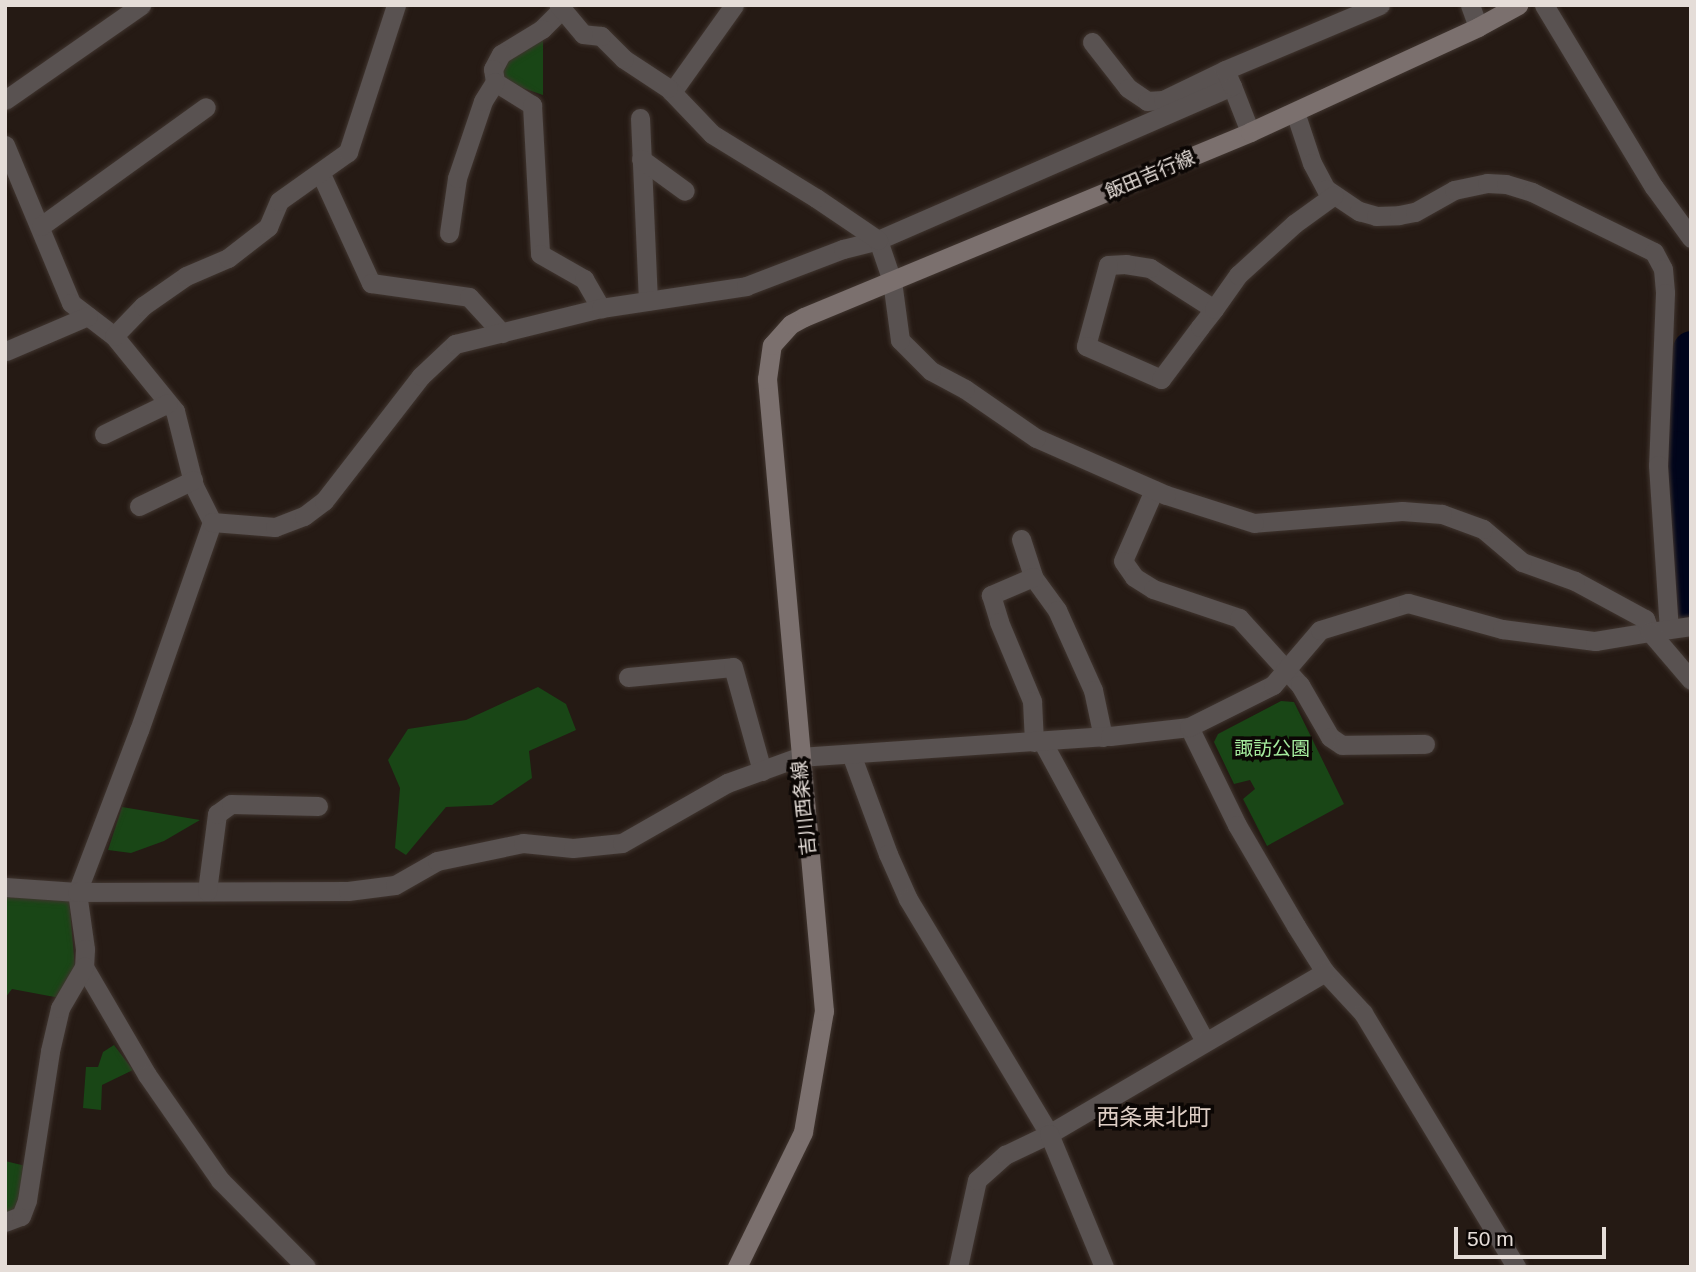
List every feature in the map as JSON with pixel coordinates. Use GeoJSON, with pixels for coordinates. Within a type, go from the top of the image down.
{"type":"FeatureCollection","features":[{"type":"Feature","properties":{"kind":"main road","name":"飯田吉行線"},"geometry":{"type":"LineString","coordinates":[[779,335],[804,317],[1295,112],[1478,27],[1518,5]]}},
{"type":"Feature","properties":{"kind":"main road","name":"吉川西条線"},"geometry":{"type":"LineString","coordinates":[[737,1267],[803,1132],[824,1011],[767,379],[769,356],[779,335]]}},
{"type":"Feature","properties":{"kind":"street"},"geometry":{"type":"LineString","coordinates":[[5,100],[141,5]]}},
{"type":"Feature","properties":{"kind":"street"},"geometry":{"type":"LineString","coordinates":[[114,336],[143,306],[186,276],[228,258],[268,227],[279,201],[296,187],[321,174],[348,152],[368,99],[396,5]]}},
{"type":"Feature","properties":{"kind":"street"},"geometry":{"type":"LineString","coordinates":[[672,92],[734,5]]}},
{"type":"Feature","properties":{"kind":"street"},"geometry":{"type":"LineString","coordinates":[[212,522],[275,527],[304,516],[324,501],[433,362],[455,344],[601,308],[746,286],[843,249],[878,240],[1380,5]]}},
{"type":"Feature","properties":{"kind":"street"},"geometry":{"type":"LineString","coordinates":[[1470,5],[1478,27]]}},
{"type":"Feature","properties":{"kind":"street"},"geometry":{"type":"LineString","coordinates":[[1544,5],[1654,187],[1690,237]]}},
{"type":"Feature","properties":{"kind":"street"},"geometry":{"type":"LineString","coordinates":[[449,233],[457,178],[484,101],[495,82],[493,69],[501,54],[542,29],[560,8],[583,34],[601,36],[624,59],[672,92],[712,134],[878,240],[892,281],[900,340],[931,371],[965,389],[1036,438],[1154,490],[1254,523],[1402,511],[1442,514],[1483,529],[1522,562],[1575,581],[1645,619],[1660,630],[1691,680]]}},
{"type":"Feature","properties":{"kind":"street"},"geometry":{"type":"LineString","coordinates":[[1092,42],[1128,88],[1147,101],[1163,100],[1228,78]]}},
{"type":"Feature","properties":{"kind":"street"},"geometry":{"type":"LineString","coordinates":[[1228,78],[1250,132]]}},
{"type":"Feature","properties":{"kind":"street"},"geometry":{"type":"LineString","coordinates":[[495,82],[532,105],[540,254],[584,279],[601,308]]}},
{"type":"Feature","properties":{"kind":"street"},"geometry":{"type":"LineString","coordinates":[[41,226],[206,107]]}},
{"type":"Feature","properties":{"kind":"street"},"geometry":{"type":"LineString","coordinates":[[1295,112],[1312,163],[1326,189],[1359,211],[1376,216],[1399,215],[1415,212],[1454,190],[1488,183],[1506,184],[1532,192],[1654,252],[1663,269],[1665,293],[1658,465],[1660,630]]}},
{"type":"Feature","properties":{"kind":"street"},"geometry":{"type":"LineString","coordinates":[[640,118],[648,301]]}},
{"type":"Feature","properties":{"kind":"street"},"geometry":{"type":"LineString","coordinates":[[5,145],[71,303],[114,336],[175,411],[193,480],[212,522],[139,730],[77,892],[85,949],[84,967],[60,1008],[27,1200],[21,1216],[5,1222]]}},
{"type":"Feature","properties":{"kind":"street"},"geometry":{"type":"LineString","coordinates":[[641,159],[685,191]]}},
{"type":"Feature","properties":{"kind":"street"},"geometry":{"type":"LineString","coordinates":[[321,174],[371,283],[469,297],[502,333]]}},
{"type":"Feature","properties":{"kind":"street"},"geometry":{"type":"LineString","coordinates":[[1214,309],[1150,268],[1126,264],[1108,265],[1086,346],[1161,379],[1214,309],[1238,275],[1294,224],[1334,195]]}},
{"type":"Feature","properties":{"kind":"street"},"geometry":{"type":"LineString","coordinates":[[6,351],[88,316]]}},
{"type":"Feature","properties":{"kind":"street"},"geometry":{"type":"LineString","coordinates":[[104,434],[168,403]]}},
{"type":"Feature","properties":{"kind":"street"},"geometry":{"type":"LineString","coordinates":[[139,506],[193,480]]}},
{"type":"Feature","properties":{"kind":"street"},"geometry":{"type":"LineString","coordinates":[[1154,490],[1123,561],[1134,577],[1153,589],[1239,618],[1300,685],[1330,737],[1342,745],[1425,744]]}},
{"type":"Feature","properties":{"kind":"street"},"geometry":{"type":"LineString","coordinates":[[1021,540],[1033,577],[1057,610],[1093,691],[1103,737]]}},
{"type":"Feature","properties":{"kind":"street"},"geometry":{"type":"LineString","coordinates":[[1033,577],[991,595],[999,622],[1032,701],[1038,741],[1205,1041]]}},
{"type":"Feature","properties":{"kind":"street"},"geometry":{"type":"LineString","coordinates":[[5,887],[77,892],[348,891],[395,885],[437,861],[523,843],[573,848],[622,843],[727,783],[799,757],[1103,737],[1189,727],[1273,685],[1320,631],[1408,603],[1502,629],[1595,641],[1691,626]]}},
{"type":"Feature","properties":{"kind":"street"},"geometry":{"type":"LineString","coordinates":[[628,677],[733,667],[762,771]]}},
{"type":"Feature","properties":{"kind":"street"},"geometry":{"type":"LineString","coordinates":[[1189,727],[1237,825],[1325,972],[1363,1013],[1516,1267]]}},
{"type":"Feature","properties":{"kind":"street"},"geometry":{"type":"LineString","coordinates":[[851,754],[888,854],[908,899],[1049,1134],[1104,1267]]}},
{"type":"Feature","properties":{"kind":"street"},"geometry":{"type":"LineString","coordinates":[[206,891],[217,814],[231,804],[318,806]]}},
{"type":"Feature","properties":{"kind":"street"},"geometry":{"type":"LineString","coordinates":[[84,967],[147,1074],[220,1180],[306,1267]]}},
{"type":"Feature","properties":{"kind":"street"},"geometry":{"type":"LineString","coordinates":[[958,1267],[977,1180],[1005,1155],[1049,1134],[1325,972]]}},
{"type":"Feature","properties":{"kind":"green space"},"geometry":{"type":"Polygon","coordinates":[[[543,40],[543,95],[505,82],[501,68],[512,56],[543,40]]]}},
{"type":"Feature","properties":{"kind":"green space"},"geometry":{"type":"Polygon","coordinates":[[[538,687],[566,704],[576,730],[529,751],[532,778],[492,805],[446,807],[406,855],[395,848],[400,788],[388,760],[408,729],[466,720],[538,687]]]}},
{"type":"Feature","properties":{"kind":"green space","name":"諏訪公園"},"geometry":{"type":"Polygon","coordinates":[[[1281,701],[1294,702],[1344,804],[1267,846],[1243,799],[1255,789],[1250,780],[1234,784],[1214,742],[1218,734],[1281,701]]]}},
{"type":"Feature","properties":{"kind":"green space"},"geometry":{"type":"Polygon","coordinates":[[[122,807],[200,820],[164,841],[131,853],[108,850],[122,807]]]}},
{"type":"Feature","properties":{"kind":"green space"},"geometry":{"type":"Polygon","coordinates":[[[5,893],[69,899],[75,967],[60,998],[12,989],[5,998],[5,893]]]}},
{"type":"Feature","properties":{"kind":"green space"},"geometry":{"type":"Polygon","coordinates":[[[114,1045],[133,1070],[102,1085],[101,1110],[83,1108],[86,1067],[98,1067],[103,1052],[114,1045]]]}},
{"type":"Feature","properties":{"kind":"green space"},"geometry":{"type":"Polygon","coordinates":[[[5,1161],[30,1167],[17,1215],[5,1216],[5,1161]]]}},
{"type":"Feature","properties":{"kind":"waterway"},"geometry":{"type":"LineString","coordinates":[[1691,349],[1675,449],[1675,496],[1691,611]]}},
{"type":"Feature","properties":{"kind":"district","name":"西条東北町"},"geometry":{"type":"Point","coordinates":[1154,1117]}}]}
